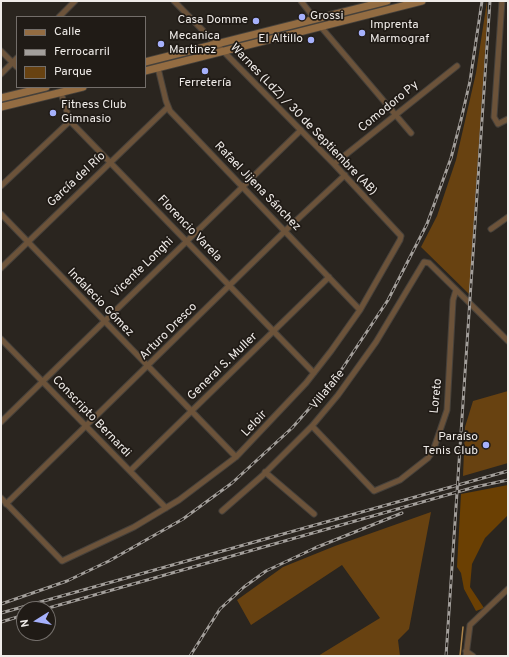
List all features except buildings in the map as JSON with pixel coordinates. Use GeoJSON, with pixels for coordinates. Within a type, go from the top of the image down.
{"type":"FeatureCollection","features":[{"type":"Feature","properties":{"kind":"main road"},"geometry":{"type":"LineString","coordinates":[[146,62],[387,1]]}},
{"type":"Feature","properties":{"kind":"main road"},"geometry":{"type":"LineString","coordinates":[[146,71],[422,1]]}},
{"type":"Feature","properties":{"kind":"main road"},"geometry":{"type":"LineString","coordinates":[[1,98],[37,88]]}},
{"type":"Feature","properties":{"kind":"main road"},"geometry":{"type":"LineString","coordinates":[[1,107],[79,88]]}},
{"type":"Feature","properties":{"kind":"street"},"geometry":{"type":"LineString","coordinates":[[60,16],[75,1]]}},
{"type":"Feature","properties":{"kind":"street","name":"Warnes (LdZ) / 30 de Septiembre (AB)"},"geometry":{"type":"LineString","coordinates":[[174,1],[345,175],[401,236]]}},
{"type":"Feature","properties":{"kind":"street"},"geometry":{"type":"LineString","coordinates":[[301,1],[316,19]]}},
{"type":"Feature","properties":{"kind":"street"},"geometry":{"type":"LineString","coordinates":[[502,1],[494,118],[498,124],[508,119]]}},
{"type":"Feature","properties":{"kind":"street"},"geometry":{"type":"LineString","coordinates":[[321,27],[411,133]]}},
{"type":"Feature","properties":{"kind":"street"},"geometry":{"type":"LineString","coordinates":[[1,51],[16,66]]}},
{"type":"Feature","properties":{"kind":"street"},"geometry":{"type":"LineString","coordinates":[[1,74],[16,59]]}},
{"type":"Feature","properties":{"kind":"street","name":"Comodoro Py"},"geometry":{"type":"LineString","coordinates":[[334,164],[457,66]]}},
{"type":"Feature","properties":{"kind":"street","name":"Rafael Jijena Sánchez"},"geometry":{"type":"LineString","coordinates":[[158,68],[168,107],[242,186],[286,230],[360,310]]}},
{"type":"Feature","properties":{"kind":"street","name":"Florencio Varela"},"geometry":{"type":"LineString","coordinates":[[61,93],[70,122],[231,285],[314,373]]}},
{"type":"Feature","properties":{"kind":"street","name":"García del Río"},"geometry":{"type":"LineString","coordinates":[[1,268],[168,107]]}},
{"type":"Feature","properties":{"kind":"street"},"geometry":{"type":"LineString","coordinates":[[1,186],[70,122]]}},
{"type":"Feature","properties":{"kind":"street","name":"Vicente Longhi"},"geometry":{"type":"LineString","coordinates":[[1,422],[300,130]]}},
{"type":"Feature","properties":{"kind":"street","name":"Arturo Dresco"},"geometry":{"type":"LineString","coordinates":[[6,504],[148,367],[286,230],[345,175]]}},
{"type":"Feature","properties":{"kind":"street","name":"Indalecio Gómez"},"geometry":{"type":"LineString","coordinates":[[1,214],[148,367],[193,410],[236,457]]}},
{"type":"Feature","properties":{"kind":"street"},"geometry":{"type":"LineString","coordinates":[[491,230],[508,217]]}},
{"type":"Feature","properties":{"kind":"street","name":"Leloir"},"geometry":{"type":"LineString","coordinates":[[6,504],[62,561],[124,532],[166,508],[236,457],[314,373],[360,310],[401,236]]}},
{"type":"Feature","properties":{"kind":"street","name":"Villafañe"},"geometry":{"type":"LineString","coordinates":[[222,511],[312,426],[338,395],[369,352],[424,262],[429,263],[456,290]]}},
{"type":"Feature","properties":{"kind":"street","name":"General S. Muller"},"geometry":{"type":"LineString","coordinates":[[130,472],[329,277]]}},
{"type":"Feature","properties":{"kind":"street"},"geometry":{"type":"LineString","coordinates":[[456,290],[508,342]]}},
{"type":"Feature","properties":{"kind":"street","name":"Loreto"},"geometry":{"type":"LineString","coordinates":[[312,426],[372,490],[381,490],[400,480],[428,458],[433,451],[447,410],[453,300],[456,290]]}},
{"type":"Feature","properties":{"kind":"street","name":"Conscripto Bernardi"},"geometry":{"type":"LineString","coordinates":[[1,339],[166,508]]}},
{"type":"Feature","properties":{"kind":"street"},"geometry":{"type":"LineString","coordinates":[[265,472],[314,514]]}},
{"type":"Feature","properties":{"kind":"street"},"geometry":{"type":"LineString","coordinates":[[1,498],[6,504]]}},
{"type":"Feature","properties":{"kind":"street"},"geometry":{"type":"LineString","coordinates":[[473,656],[466,654],[469,627],[508,589]]}},
{"type":"Feature","properties":{"kind":"green space"},"geometry":{"type":"Polygon","coordinates":[[[487,1],[487,22],[469,294],[421,247],[437,216],[456,160],[476,73],[487,1]]]}},
{"type":"Feature","properties":{"kind":"green space","name":"Paraíso Tenis Club"},"geometry":{"type":"Polygon","coordinates":[[[508,391],[508,463],[463,476],[465,427],[473,401],[508,391]]]}},
{"type":"Feature","properties":{"kind":"green space"},"geometry":{"type":"Polygon","coordinates":[[[431,512],[409,629],[398,640],[400,656],[318,656],[380,618],[342,565],[251,625],[237,600],[283,567],[335,546],[431,512]]]}},
{"type":"Feature","properties":{"kind":"shaded area"},"geometry":{"type":"Polygon","coordinates":[[[508,485],[508,515],[485,538],[472,564],[470,587],[484,608],[476,611],[464,589],[461,573],[457,567],[461,494],[508,485]]]}},
{"type":"Feature","properties":{"kind":"waterway"},"geometry":{"type":"LineString","coordinates":[[460,656],[463,627]]}},
{"type":"Feature","properties":{"kind":"railway"},"geometry":{"type":"LineString","coordinates":[[1,604],[67,581],[109,561],[183,519],[232,483],[292,428],[340,372],[388,300],[427,224],[451,158],[461,120],[470,81],[482,1]]}},
{"type":"Feature","properties":{"kind":"railway"},"geometry":{"type":"LineString","coordinates":[[446,656],[490,1]]}},
{"type":"Feature","properties":{"kind":"railway"},"geometry":{"type":"LineString","coordinates":[[1,613],[508,471]]}},
{"type":"Feature","properties":{"kind":"railway"},"geometry":{"type":"LineString","coordinates":[[56,606],[475,487],[508,480]]}},
{"type":"Feature","properties":{"kind":"railway"},"geometry":{"type":"LineString","coordinates":[[190,656],[220,609],[244,587],[266,571],[315,548],[402,513]]}},
{"type":"Feature","properties":{"kind":"railway"},"geometry":{"type":"LineString","coordinates":[[1,622],[16,617]]}},
{"type":"Feature","properties":{"kind":"place","name":"Grossi"},"geometry":{"type":"Point","coordinates":[302,17]}},
{"type":"Feature","properties":{"kind":"place","name":"Casa Domme"},"geometry":{"type":"Point","coordinates":[256,21]}},
{"type":"Feature","properties":{"kind":"place","name":"Imprenta Marmograf"},"geometry":{"type":"Point","coordinates":[362,33]}},
{"type":"Feature","properties":{"kind":"place","name":"El Altillo"},"geometry":{"type":"Point","coordinates":[311,40]}},
{"type":"Feature","properties":{"kind":"place","name":"Mecanica Martinez"},"geometry":{"type":"Point","coordinates":[161,44]}},
{"type":"Feature","properties":{"kind":"place","name":"Ferretería"},"geometry":{"type":"Point","coordinates":[205,71]}},
{"type":"Feature","properties":{"kind":"place","name":"Fitness Club Gimnasio"},"geometry":{"type":"Point","coordinates":[53,113]}},
{"type":"Feature","properties":{"kind":"place","name":"Paraíso Tenis Club"},"geometry":{"type":"Point","coordinates":[486,445]}}]}
